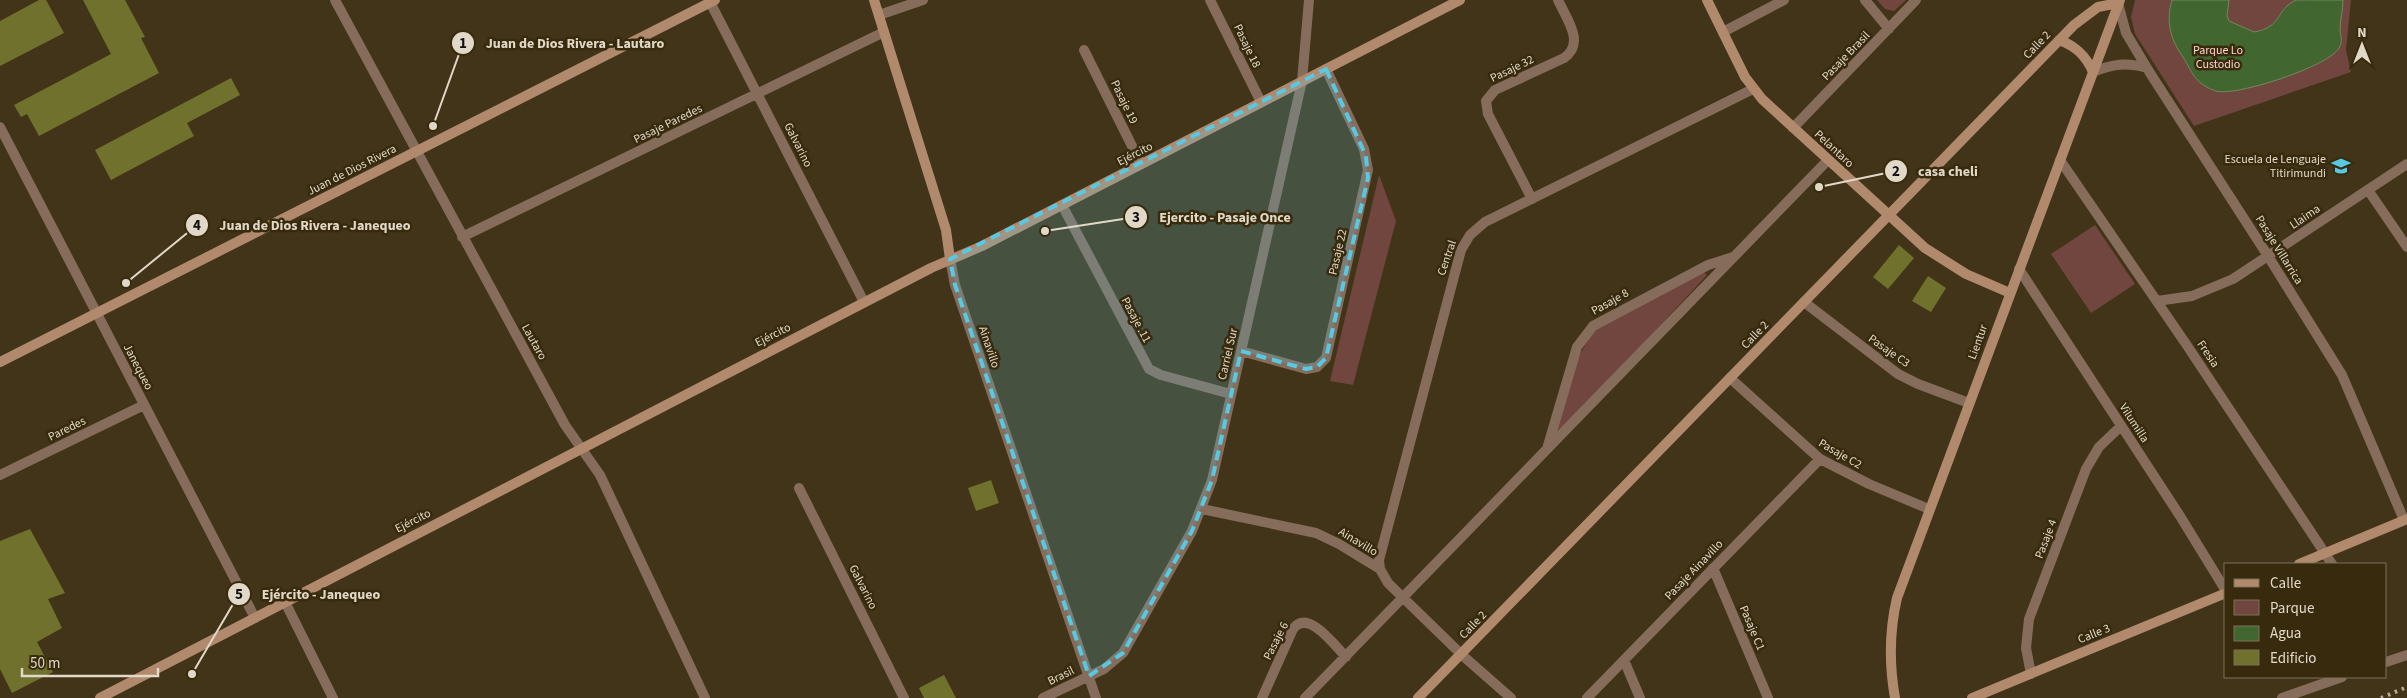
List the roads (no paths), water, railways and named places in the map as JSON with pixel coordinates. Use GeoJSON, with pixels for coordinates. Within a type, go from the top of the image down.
{"type":"FeatureCollection","features":[{"type":"Feature","properties":{"kind":"street","name":"Lautaro"},"geometry":{"type":"LineString","coordinates":[[335,0],[415,151],[565,425],[600,475],[705,698]]}},
{"type":"Feature","properties":{"kind":"street","name":"Ainavillo"},"geometry":{"type":"LineString","coordinates":[[874,0],[946,230],[955,285],[1096,698]]}},
{"type":"Feature","properties":{"kind":"street"},"geometry":{"type":"LineString","coordinates":[[879,15],[923,0]]}},
{"type":"Feature","properties":{"kind":"street","name":"Pasaje 18"},"geometry":{"type":"LineString","coordinates":[[1210,0],[1261,102]]}},
{"type":"Feature","properties":{"kind":"street","name":"Carriel Sur"},"geometry":{"type":"LineString","coordinates":[[1089,676],[1112,664],[1123,653],[1157,597],[1202,509],[1212,480],[1302,81],[1308,0]]}},
{"type":"Feature","properties":{"kind":"street","name":"Ejército"},"geometry":{"type":"LineString","coordinates":[[100,698],[864,302],[950,259],[982,246],[1460,0]]}},
{"type":"Feature","properties":{"kind":"street","name":"Pasaje 32"},"geometry":{"type":"LineString","coordinates":[[1532,199],[1488,114],[1486,101],[1495,90],[1564,58],[1572,51],[1575,36],[1558,0]]}},
{"type":"Feature","properties":{"kind":"street","name":"Pelantaro"},"geometry":{"type":"LineString","coordinates":[[1707,0],[1753,89],[1793,128],[1906,233],[1945,262],[1987,284],[2010,293]]}},
{"type":"Feature","properties":{"kind":"street"},"geometry":{"type":"LineString","coordinates":[[1723,32],[1784,0]]}},
{"type":"Feature","properties":{"kind":"street"},"geometry":{"type":"LineString","coordinates":[[1865,0],[1889,29]]}},
{"type":"Feature","properties":{"kind":"street","name":"Pasaje Brasil"},"geometry":{"type":"LineString","coordinates":[[1793,128],[1916,0]]}},
{"type":"Feature","properties":{"kind":"street","name":"Juan de Dios Rivera"},"geometry":{"type":"LineString","coordinates":[[0,362],[711,1]]}},
{"type":"Feature","properties":{"kind":"street","name":"Galvarino"},"geometry":{"type":"LineString","coordinates":[[711,1],[864,302]]}},
{"type":"Feature","properties":{"kind":"street","name":"Calle 2"},"geometry":{"type":"LineString","coordinates":[[1418,698],[1462,655],[2059,40],[2090,12],[2098,7],[2119,1]]}},
{"type":"Feature","properties":{"kind":"street","name":"Pasaje Villarrica"},"geometry":{"type":"LineString","coordinates":[[2119,1],[2126,33],[2342,375],[2405,519]]}},
{"type":"Feature","properties":{"kind":"street","name":"Lientur"},"geometry":{"type":"LineString","coordinates":[[1895,698],[1890,660],[1892,617],[1897,598],[2119,1]]}},
{"type":"Feature","properties":{"kind":"street","name":"Pasaje Paredes"},"geometry":{"type":"LineString","coordinates":[[462,237],[884,32]]}},
{"type":"Feature","properties":{"kind":"street"},"geometry":{"type":"LineString","coordinates":[[2059,40],[2067,43],[2082,54],[2093,72],[2120,64],[2135,64],[2147,68]]}},
{"type":"Feature","properties":{"kind":"street","name":"Pasaje 19"},"geometry":{"type":"LineString","coordinates":[[1084,50],[1141,164]]}},
{"type":"Feature","properties":{"kind":"street","name":"Pasaje 22"},"geometry":{"type":"LineString","coordinates":[[1241,351],[1306,368],[1317,367],[1326,358],[1368,170],[1364,149],[1326,69]]}},
{"type":"Feature","properties":{"kind":"street","name":"Central"},"geometry":{"type":"LineString","coordinates":[[1380,569],[1380,551],[1461,250],[1477,228],[1753,89]]}},
{"type":"Feature","properties":{"kind":"street","name":"Janequeo"},"geometry":{"type":"LineString","coordinates":[[0,127],[255,618]]}},
{"type":"Feature","properties":{"kind":"street","name":"Pasaje 8"},"geometry":{"type":"LineString","coordinates":[[1403,598],[1828,160]]}},
{"type":"Feature","properties":{"kind":"street","name":"Fresia"},"geometry":{"type":"LineString","coordinates":[[2060,160],[2157,301],[2331,563]]}},
{"type":"Feature","properties":{"kind":"street","name":"Llaima"},"geometry":{"type":"LineString","coordinates":[[2157,301],[2192,296],[2208,291],[2233,278],[2407,164]]}},
{"type":"Feature","properties":{"kind":"street"},"geometry":{"type":"LineString","coordinates":[[2368,190],[2407,247]]}},
{"type":"Feature","properties":{"kind":"street","name":"Pasaje .11"},"geometry":{"type":"LineString","coordinates":[[1062,205],[1144,364],[1160,376],[1232,394]]}},
{"type":"Feature","properties":{"kind":"street","name":"Pasaje 8"},"geometry":{"type":"LineString","coordinates":[[1547,451],[1577,347],[1593,326],[1708,265],[1734,256]]}},
{"type":"Feature","properties":{"kind":"street","name":"Vilumilla"},"geometry":{"type":"LineString","coordinates":[[2019,269],[2224,589]]}},
{"type":"Feature","properties":{"kind":"street","name":"Pasaje C3"},"geometry":{"type":"LineString","coordinates":[[1804,302],[1898,374],[1969,403]]}},
{"type":"Feature","properties":{"kind":"street","name":"Pasaje C2"},"geometry":{"type":"LineString","coordinates":[[1730,378],[1820,459],[1868,484],[1929,509]]}},
{"type":"Feature","properties":{"kind":"street","name":"Paredes"},"geometry":{"type":"LineString","coordinates":[[0,475],[144,405]]}},
{"type":"Feature","properties":{"kind":"street","name":"Pasaje 4"},"geometry":{"type":"LineString","coordinates":[[2031,674],[2026,639],[2031,614],[2086,468],[2098,447],[2121,426]]}},
{"type":"Feature","properties":{"kind":"street","name":"Pasaje Ainavillo"},"geometry":{"type":"LineString","coordinates":[[1587,698],[1820,459]]}},
{"type":"Feature","properties":{"kind":"street","name":"Galvarino"},"geometry":{"type":"LineString","coordinates":[[799,488],[904,698]]}},
{"type":"Feature","properties":{"kind":"street","name":"Ainavillo"},"geometry":{"type":"LineString","coordinates":[[1202,509],[1316,534],[1339,544],[1380,569],[1388,583],[1403,598],[1462,655],[1512,698]]}},
{"type":"Feature","properties":{"kind":"street"},"geometry":{"type":"LineString","coordinates":[[2301,563],[2405,519]]}},
{"type":"Feature","properties":{"kind":"street","name":"Pasaje C1"},"geometry":{"type":"LineString","coordinates":[[1713,568],[1768,698]]}},
{"type":"Feature","properties":{"kind":"street","name":"Calle 3"},"geometry":{"type":"LineString","coordinates":[[1972,698],[2224,593]]}},
{"type":"Feature","properties":{"kind":"street"},"geometry":{"type":"LineString","coordinates":[[1305,698],[1403,598]]}},
{"type":"Feature","properties":{"kind":"street"},"geometry":{"type":"LineString","coordinates":[[285,602],[333,698]]}},
{"type":"Feature","properties":{"kind":"street","name":"Pasaje 6"},"geometry":{"type":"LineString","coordinates":[[1262,698],[1293,629],[1299,623],[1307,622],[1314,625],[1346,657]]}},
{"type":"Feature","properties":{"kind":"street"},"geometry":{"type":"LineString","coordinates":[[2387,662],[2407,655]]}},
{"type":"Feature","properties":{"kind":"street"},"geometry":{"type":"LineString","coordinates":[[1624,660],[1640,698]]}},
{"type":"Feature","properties":{"kind":"street","name":"Brasil"},"geometry":{"type":"LineString","coordinates":[[1044,698],[1089,676]]}},
{"type":"Feature","properties":{"kind":"street"},"geometry":{"type":"LineString","coordinates":[[2282,698],[2339,678]]}},
{"type":"Feature","properties":{"kind":"water"},"geometry":{"type":"Polygon","coordinates":[[[2172,0],[2229,0],[2227,16],[2229,21],[2254,32],[2270,26],[2289,4],[2296,0],[2343,0],[2340,27],[2341,43],[2332,55],[2301,71],[2261,85],[2226,92],[2216,91],[2198,81],[2174,42],[2169,22],[2172,0]]]}},
{"type":"Feature","properties":{"kind":"railway"},"geometry":{"type":"LineString","coordinates":[[2381,698],[2407,687]]}},
{"type":"Feature","properties":{"kind":"place","name":"Juan de Dios Rivera - Lautaro"},"geometry":{"type":"Point","coordinates":[433,126]}},
{"type":"Feature","properties":{"kind":"place","name":"Escuela de Lenguaje Titirimundi"},"geometry":{"type":"Point","coordinates":[2341,166]}},
{"type":"Feature","properties":{"kind":"place","name":"casa cheli"},"geometry":{"type":"Point","coordinates":[1819,187]}},
{"type":"Feature","properties":{"kind":"place","name":"Ejercito - Pasaje Once"},"geometry":{"type":"Point","coordinates":[1045,231]}},
{"type":"Feature","properties":{"kind":"place","name":"Juan de Dios Rivera - Janequeo"},"geometry":{"type":"Point","coordinates":[126,283]}},
{"type":"Feature","properties":{"kind":"place","name":"Ejército - Janequeo"},"geometry":{"type":"Point","coordinates":[192,674]}},
{"type":"Feature","properties":{"kind":"park label","name":"Parque Lo Custodio"},"geometry":{"type":"Point","coordinates":[2218,57]}}]}
